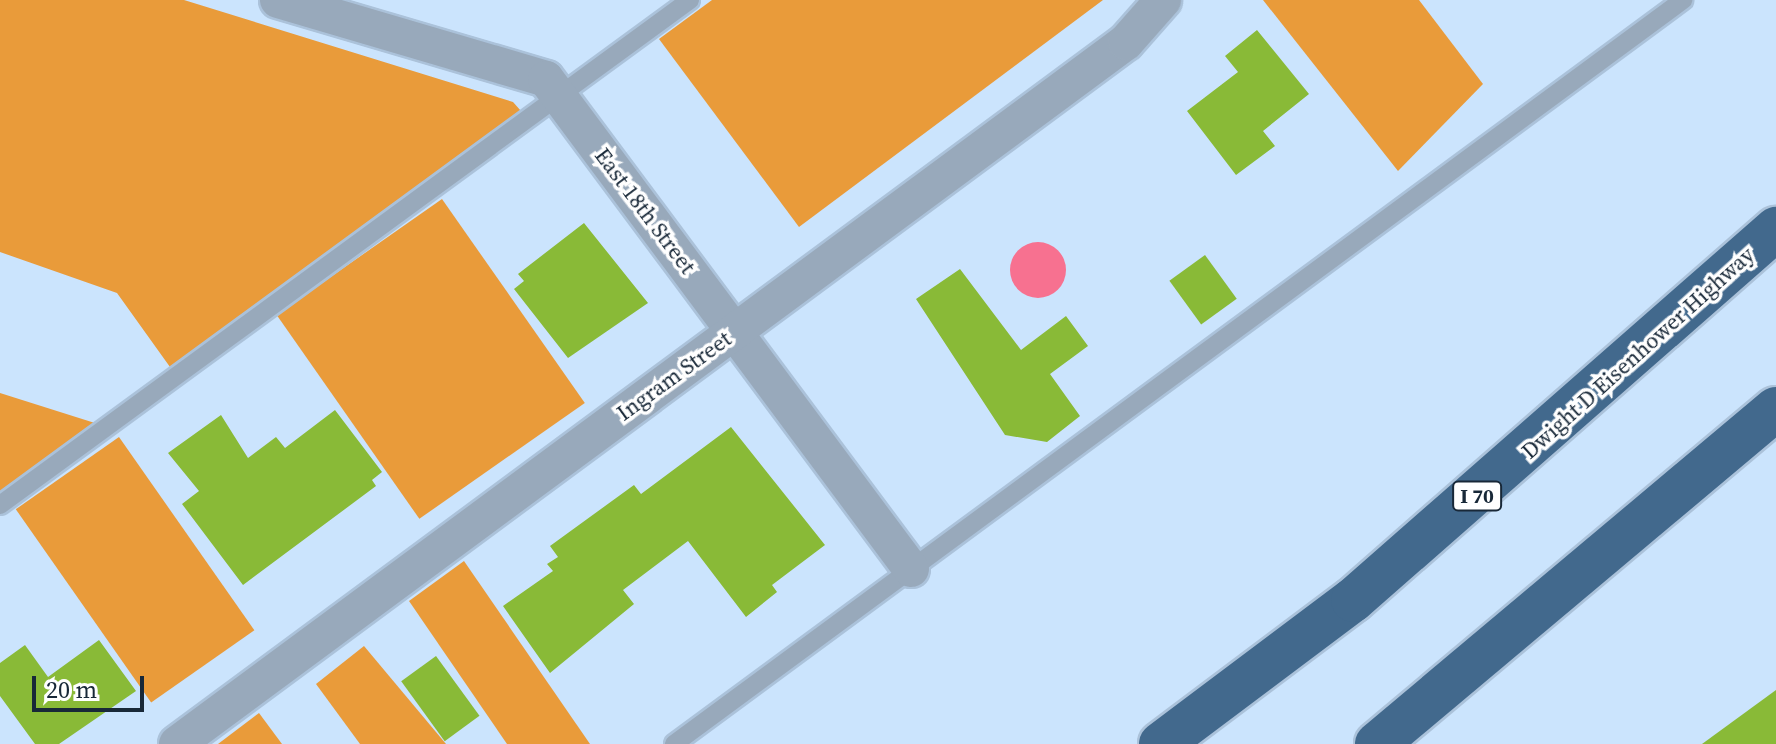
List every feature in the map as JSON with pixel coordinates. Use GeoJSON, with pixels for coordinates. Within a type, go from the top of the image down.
{"type":"FeatureCollection","features":[{"type":"Feature","properties":{"kind":"highway","name":"Dwight D Eisenhower Highway"},"geometry":{"type":"LineString","coordinates":[[1161,744],[1378,579],[1776,229]]}},
{"type":"Feature","properties":{"kind":"highway"},"geometry":{"type":"LineString","coordinates":[[1377,744],[1776,409]]}},
{"type":"Feature","properties":{"kind":"street","name":"East 18th Street"},"geometry":{"type":"LineString","coordinates":[[278,0],[546,79],[911,569]]}},
{"type":"Feature","properties":{"kind":"street","name":"Ingram Street"},"geometry":{"type":"LineString","coordinates":[[177,744],[1126,42],[1163,0]]}},
{"type":"Feature","properties":{"kind":"lane"},"geometry":{"type":"LineString","coordinates":[[0,505],[557,94],[690,0]]}},
{"type":"Feature","properties":{"kind":"lane"},"geometry":{"type":"LineString","coordinates":[[674,744],[1683,0]]}},
{"type":"Feature","properties":{"kind":"shaded area"},"geometry":{"type":"Polygon","coordinates":[[[0,0],[184,0],[513,102],[521,111],[170,367],[117,293],[0,252],[0,0]]]}},
{"type":"Feature","properties":{"kind":"shaded area"},"geometry":{"type":"Polygon","coordinates":[[[712,0],[1103,0],[799,227],[659,39],[712,0]]]}},
{"type":"Feature","properties":{"kind":"shaded area"},"geometry":{"type":"Polygon","coordinates":[[[1263,0],[1419,0],[1483,84],[1398,171],[1263,0]]]}},
{"type":"Feature","properties":{"kind":"shaded area"},"geometry":{"type":"Polygon","coordinates":[[[442,199],[585,403],[419,519],[277,315],[442,199]]]}},
{"type":"Feature","properties":{"kind":"shaded area"},"geometry":{"type":"Polygon","coordinates":[[[1038,242],[1058,250],[1066,270],[1058,290],[1038,298],[1018,290],[1010,270],[1018,250],[1038,242]]]}},
{"type":"Feature","properties":{"kind":"shaded area"},"geometry":{"type":"Polygon","coordinates":[[[0,393],[98,424],[0,495],[0,393]]]}},
{"type":"Feature","properties":{"kind":"shaded area"},"geometry":{"type":"Polygon","coordinates":[[[119,437],[254,630],[151,703],[16,509],[119,437]]]}},
{"type":"Feature","properties":{"kind":"shaded area"},"geometry":{"type":"Polygon","coordinates":[[[464,561],[590,744],[507,744],[409,601],[464,561]]]}},
{"type":"Feature","properties":{"kind":"shaded area"},"geometry":{"type":"Polygon","coordinates":[[[364,646],[446,744],[360,744],[316,684],[364,646]]]}},
{"type":"Feature","properties":{"kind":"shaded area"},"geometry":{"type":"Polygon","coordinates":[[[259,713],[282,744],[218,744],[259,713]]]}},
{"type":"Feature","properties":{"kind":"building"},"geometry":{"type":"Polygon","coordinates":[[[1257,30],[1309,94],[1263,131],[1275,146],[1236,175],[1187,111],[1238,72],[1225,56],[1257,30]]]}},
{"type":"Feature","properties":{"kind":"building"},"geometry":{"type":"Polygon","coordinates":[[[584,223],[648,303],[568,358],[514,289],[524,281],[518,274],[584,223]]]}},
{"type":"Feature","properties":{"kind":"building"},"geometry":{"type":"Polygon","coordinates":[[[1205,255],[1237,299],[1201,325],[1169,281],[1205,255]]]}},
{"type":"Feature","properties":{"kind":"building"},"geometry":{"type":"Polygon","coordinates":[[[960,269],[1021,350],[1066,316],[1088,346],[1050,374],[1080,416],[1047,442],[1005,435],[916,299],[960,269]]]}},
{"type":"Feature","properties":{"kind":"building"},"geometry":{"type":"Polygon","coordinates":[[[335,410],[382,472],[372,480],[376,486],[243,585],[182,504],[199,491],[168,453],[221,415],[248,458],[276,437],[285,448],[335,410]]]}},
{"type":"Feature","properties":{"kind":"building"},"geometry":{"type":"Polygon","coordinates":[[[731,427],[825,545],[772,585],[777,592],[746,617],[688,541],[623,590],[634,604],[550,673],[503,606],[553,571],[547,564],[558,557],[550,546],[634,485],[641,494],[731,427]]]}},
{"type":"Feature","properties":{"kind":"building"},"geometry":{"type":"Polygon","coordinates":[[[99,640],[136,691],[59,744],[35,744],[0,696],[0,663],[25,645],[48,677],[99,640]]]}},
{"type":"Feature","properties":{"kind":"building"},"geometry":{"type":"Polygon","coordinates":[[[436,656],[479,716],[445,741],[401,681],[436,656]]]}},
{"type":"Feature","properties":{"kind":"building"},"geometry":{"type":"Polygon","coordinates":[[[1776,690],[1776,744],[1702,744],[1776,690]]]}}]}
